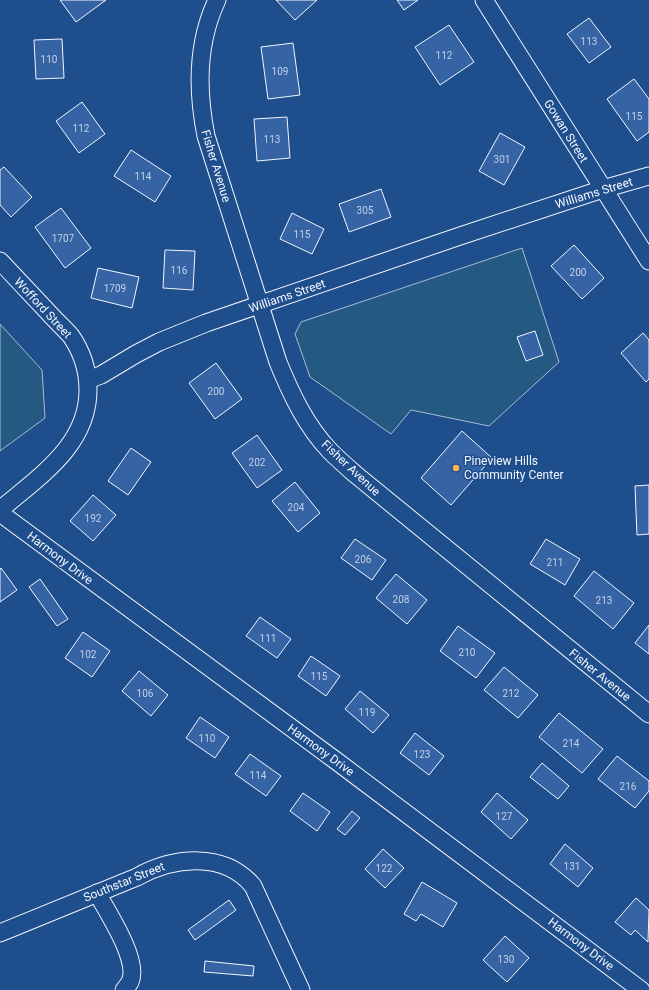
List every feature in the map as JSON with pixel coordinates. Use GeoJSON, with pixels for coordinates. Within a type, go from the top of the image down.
{"type":"FeatureCollection","features":[{"type":"Feature","properties":{"kind":"street","name":"Fisher Avenue"},"geometry":{"type":"LineString","coordinates":[[217,0],[205,39],[200,68],[200,97],[206,136],[278,362],[291,394],[308,424],[330,451],[361,479],[649,714]]}},
{"type":"Feature","properties":{"kind":"street","name":"Gowan Street"},"geometry":{"type":"LineString","coordinates":[[484,0],[649,261]]}},
{"type":"Feature","properties":{"kind":"street","name":"Williams Street"},"geometry":{"type":"LineString","coordinates":[[88,380],[101,375],[159,342],[206,323],[460,236],[603,189],[649,176]]}},
{"type":"Feature","properties":{"kind":"street","name":"Wofford Street"},"geometry":{"type":"LineString","coordinates":[[0,262],[71,336],[83,360],[88,380]]}},
{"type":"Feature","properties":{"kind":"street"},"geometry":{"type":"LineString","coordinates":[[0,510],[45,471],[74,441],[83,423],[88,403],[88,380]]}},
{"type":"Feature","properties":{"kind":"street","name":"Harmony Drive"},"geometry":{"type":"LineString","coordinates":[[0,513],[341,765],[641,990]]}},
{"type":"Feature","properties":{"kind":"street","name":"Southstar Street"},"geometry":{"type":"LineString","coordinates":[[0,933],[149,870],[178,862],[210,862],[232,869],[247,879],[253,886],[301,990]]}},
{"type":"Feature","properties":{"kind":"street"},"geometry":{"type":"LineString","coordinates":[[97,893],[127,949],[132,968],[130,982],[124,990]]}},
{"type":"Feature","properties":{"kind":"shaded area"},"geometry":{"type":"Polygon","coordinates":[[[522,248],[559,362],[489,426],[411,410],[391,434],[310,377],[295,334],[301,322],[522,248]]]}},
{"type":"Feature","properties":{"kind":"shaded area"},"geometry":{"type":"Polygon","coordinates":[[[0,324],[42,370],[45,418],[0,451],[0,324]]]}},
{"type":"Feature","properties":{"kind":"building"},"geometry":{"type":"Polygon","coordinates":[[[60,0],[106,0],[76,22],[60,0]]]}},
{"type":"Feature","properties":{"kind":"building"},"geometry":{"type":"Polygon","coordinates":[[[276,0],[317,0],[295,20],[276,0]]]}},
{"type":"Feature","properties":{"kind":"building"},"geometry":{"type":"Polygon","coordinates":[[[397,0],[418,0],[404,10],[397,0]]]}},
{"type":"Feature","properties":{"kind":"building"},"geometry":{"type":"Polygon","coordinates":[[[589,18],[611,47],[589,63],[567,34],[589,18]]]}},
{"type":"Feature","properties":{"kind":"building"},"geometry":{"type":"Polygon","coordinates":[[[449,25],[474,62],[440,85],[415,47],[449,25]]]}},
{"type":"Feature","properties":{"kind":"building"},"geometry":{"type":"Polygon","coordinates":[[[62,39],[64,78],[36,79],[34,40],[62,39]]]}},
{"type":"Feature","properties":{"kind":"building"},"geometry":{"type":"Polygon","coordinates":[[[293,43],[300,95],[268,99],[261,47],[293,43]]]}},
{"type":"Feature","properties":{"kind":"building"},"geometry":{"type":"Polygon","coordinates":[[[634,79],[649,99],[649,132],[637,141],[607,99],[634,79]]]}},
{"type":"Feature","properties":{"kind":"building"},"geometry":{"type":"Polygon","coordinates":[[[82,102],[105,134],[79,153],[56,121],[82,102]]]}},
{"type":"Feature","properties":{"kind":"building"},"geometry":{"type":"Polygon","coordinates":[[[287,117],[290,158],[257,161],[254,119],[287,117]]]}},
{"type":"Feature","properties":{"kind":"building"},"geometry":{"type":"Polygon","coordinates":[[[500,133],[525,147],[504,185],[479,171],[500,133]]]}},
{"type":"Feature","properties":{"kind":"building"},"geometry":{"type":"Polygon","coordinates":[[[131,150],[171,176],[155,202],[114,176],[131,150]]]}},
{"type":"Feature","properties":{"kind":"building"},"geometry":{"type":"Polygon","coordinates":[[[4,167],[32,197],[11,217],[0,205],[0,170],[4,167]]]}},
{"type":"Feature","properties":{"kind":"building"},"geometry":{"type":"Polygon","coordinates":[[[381,189],[391,217],[349,232],[339,204],[381,189]]]}},
{"type":"Feature","properties":{"kind":"building"},"geometry":{"type":"Polygon","coordinates":[[[61,208],[91,248],[65,268],[35,227],[61,208]]]}},
{"type":"Feature","properties":{"kind":"building"},"geometry":{"type":"Polygon","coordinates":[[[292,213],[324,229],[312,254],[280,239],[292,213]]]}},
{"type":"Feature","properties":{"kind":"building"},"geometry":{"type":"Polygon","coordinates":[[[574,245],[604,278],[582,299],[551,266],[574,245]]]}},
{"type":"Feature","properties":{"kind":"building"},"geometry":{"type":"Polygon","coordinates":[[[165,250],[195,251],[193,290],[163,288],[165,250]]]}},
{"type":"Feature","properties":{"kind":"building"},"geometry":{"type":"Polygon","coordinates":[[[98,268],[139,277],[132,308],[91,298],[98,268]]]}},
{"type":"Feature","properties":{"kind":"building"},"geometry":{"type":"Polygon","coordinates":[[[535,331],[543,355],[526,361],[517,337],[535,331]]]}},
{"type":"Feature","properties":{"kind":"building"},"geometry":{"type":"Polygon","coordinates":[[[643,333],[649,340],[649,379],[646,382],[621,353],[643,333]]]}},
{"type":"Feature","properties":{"kind":"building"},"geometry":{"type":"Polygon","coordinates":[[[216,363],[242,399],[215,419],[189,383],[216,363]]]}},
{"type":"Feature","properties":{"kind":"building","name":"Pineview Hills Community Center"},"geometry":{"type":"Polygon","coordinates":[[[462,431],[492,458],[451,505],[421,478],[462,431]]]}},
{"type":"Feature","properties":{"kind":"building"},"geometry":{"type":"Polygon","coordinates":[[[257,435],[282,470],[257,488],[232,453],[257,435]]]}},
{"type":"Feature","properties":{"kind":"building"},"geometry":{"type":"Polygon","coordinates":[[[131,448],[151,462],[128,495],[108,481],[131,448]]]}},
{"type":"Feature","properties":{"kind":"building"},"geometry":{"type":"Polygon","coordinates":[[[295,482],[320,513],[298,532],[272,501],[295,482]]]}},
{"type":"Feature","properties":{"kind":"building"},"geometry":{"type":"Polygon","coordinates":[[[649,485],[649,534],[637,535],[635,486],[649,485]]]}},
{"type":"Feature","properties":{"kind":"building"},"geometry":{"type":"Polygon","coordinates":[[[93,495],[116,515],[93,541],[70,521],[93,495]]]}},
{"type":"Feature","properties":{"kind":"building"},"geometry":{"type":"Polygon","coordinates":[[[355,539],[386,560],[372,580],[341,558],[355,539]]]}},
{"type":"Feature","properties":{"kind":"building"},"geometry":{"type":"Polygon","coordinates":[[[546,539],[580,559],[565,585],[530,564],[546,539]]]}},
{"type":"Feature","properties":{"kind":"building"},"geometry":{"type":"Polygon","coordinates":[[[1,568],[17,590],[0,602],[0,569],[1,568]]]}},
{"type":"Feature","properties":{"kind":"building"},"geometry":{"type":"Polygon","coordinates":[[[594,571],[634,603],[613,629],[574,596],[594,571]]]}},
{"type":"Feature","properties":{"kind":"building"},"geometry":{"type":"Polygon","coordinates":[[[396,574],[427,600],[407,624],[376,598],[396,574]]]}},
{"type":"Feature","properties":{"kind":"building"},"geometry":{"type":"Polygon","coordinates":[[[40,579],[68,619],[57,626],[29,587],[40,579]]]}},
{"type":"Feature","properties":{"kind":"building"},"geometry":{"type":"Polygon","coordinates":[[[260,617],[291,639],[277,658],[246,636],[260,617]]]}},
{"type":"Feature","properties":{"kind":"building"},"geometry":{"type":"Polygon","coordinates":[[[649,625],[649,654],[635,643],[649,625]]]}},
{"type":"Feature","properties":{"kind":"building"},"geometry":{"type":"Polygon","coordinates":[[[458,626],[495,653],[476,678],[440,651],[458,626]]]}},
{"type":"Feature","properties":{"kind":"building"},"geometry":{"type":"Polygon","coordinates":[[[83,632],[110,651],[92,677],[65,658],[83,632]]]}},
{"type":"Feature","properties":{"kind":"building"},"geometry":{"type":"Polygon","coordinates":[[[311,656],[340,676],[326,696],[298,676],[311,656]]]}},
{"type":"Feature","properties":{"kind":"building"},"geometry":{"type":"Polygon","coordinates":[[[504,667],[538,695],[518,718],[484,690],[504,667]]]}},
{"type":"Feature","properties":{"kind":"building"},"geometry":{"type":"Polygon","coordinates":[[[139,671],[168,695],[151,716],[122,691],[139,671]]]}},
{"type":"Feature","properties":{"kind":"building"},"geometry":{"type":"Polygon","coordinates":[[[360,691],[389,715],[373,733],[345,709],[360,691]]]}},
{"type":"Feature","properties":{"kind":"building"},"geometry":{"type":"Polygon","coordinates":[[[559,713],[603,749],[582,773],[539,737],[559,713]]]}},
{"type":"Feature","properties":{"kind":"building"},"geometry":{"type":"Polygon","coordinates":[[[200,717],[229,737],[215,758],[186,738],[200,717]]]}},
{"type":"Feature","properties":{"kind":"building"},"geometry":{"type":"Polygon","coordinates":[[[415,733],[444,756],[429,775],[400,753],[415,733]]]}},
{"type":"Feature","properties":{"kind":"building"},"geometry":{"type":"Polygon","coordinates":[[[250,754],[281,776],[266,796],[235,774],[250,754]]]}},
{"type":"Feature","properties":{"kind":"building"},"geometry":{"type":"Polygon","coordinates":[[[617,756],[649,781],[649,791],[635,808],[598,779],[617,756]]]}},
{"type":"Feature","properties":{"kind":"building"},"geometry":{"type":"Polygon","coordinates":[[[542,763],[569,786],[558,799],[530,777],[542,763]]]}},
{"type":"Feature","properties":{"kind":"building"},"geometry":{"type":"Polygon","coordinates":[[[303,793],[330,812],[317,831],[290,811],[303,793]]]}},
{"type":"Feature","properties":{"kind":"building"},"geometry":{"type":"Polygon","coordinates":[[[497,793],[528,820],[511,839],[481,812],[497,793]]]}},
{"type":"Feature","properties":{"kind":"building"},"geometry":{"type":"Polygon","coordinates":[[[352,811],[360,818],[345,835],[337,829],[352,811]]]}},
{"type":"Feature","properties":{"kind":"building"},"geometry":{"type":"Polygon","coordinates":[[[565,844],[593,868],[578,887],[550,864],[565,844]]]}},
{"type":"Feature","properties":{"kind":"building"},"geometry":{"type":"Polygon","coordinates":[[[383,849],[404,868],[385,888],[365,869],[383,849]]]}},
{"type":"Feature","properties":{"kind":"building"},"geometry":{"type":"Polygon","coordinates":[[[422,882],[457,903],[443,927],[421,914],[416,921],[404,914],[422,882]]]}},
{"type":"Feature","properties":{"kind":"building"},"geometry":{"type":"Polygon","coordinates":[[[636,898],[649,910],[648,942],[635,930],[631,935],[615,922],[636,898]]]}},
{"type":"Feature","properties":{"kind":"building"},"geometry":{"type":"Polygon","coordinates":[[[229,900],[236,910],[195,940],[188,930],[229,900]]]}},
{"type":"Feature","properties":{"kind":"building"},"geometry":{"type":"Polygon","coordinates":[[[505,936],[529,958],[507,982],[483,960],[505,936]]]}},
{"type":"Feature","properties":{"kind":"building"},"geometry":{"type":"Polygon","coordinates":[[[205,961],[254,966],[253,976],[204,972],[205,961]]]}},
{"type":"Feature","properties":{"kind":"place","name":"Pineview Hills Community Center"},"geometry":{"type":"Point","coordinates":[456,468]}}]}
